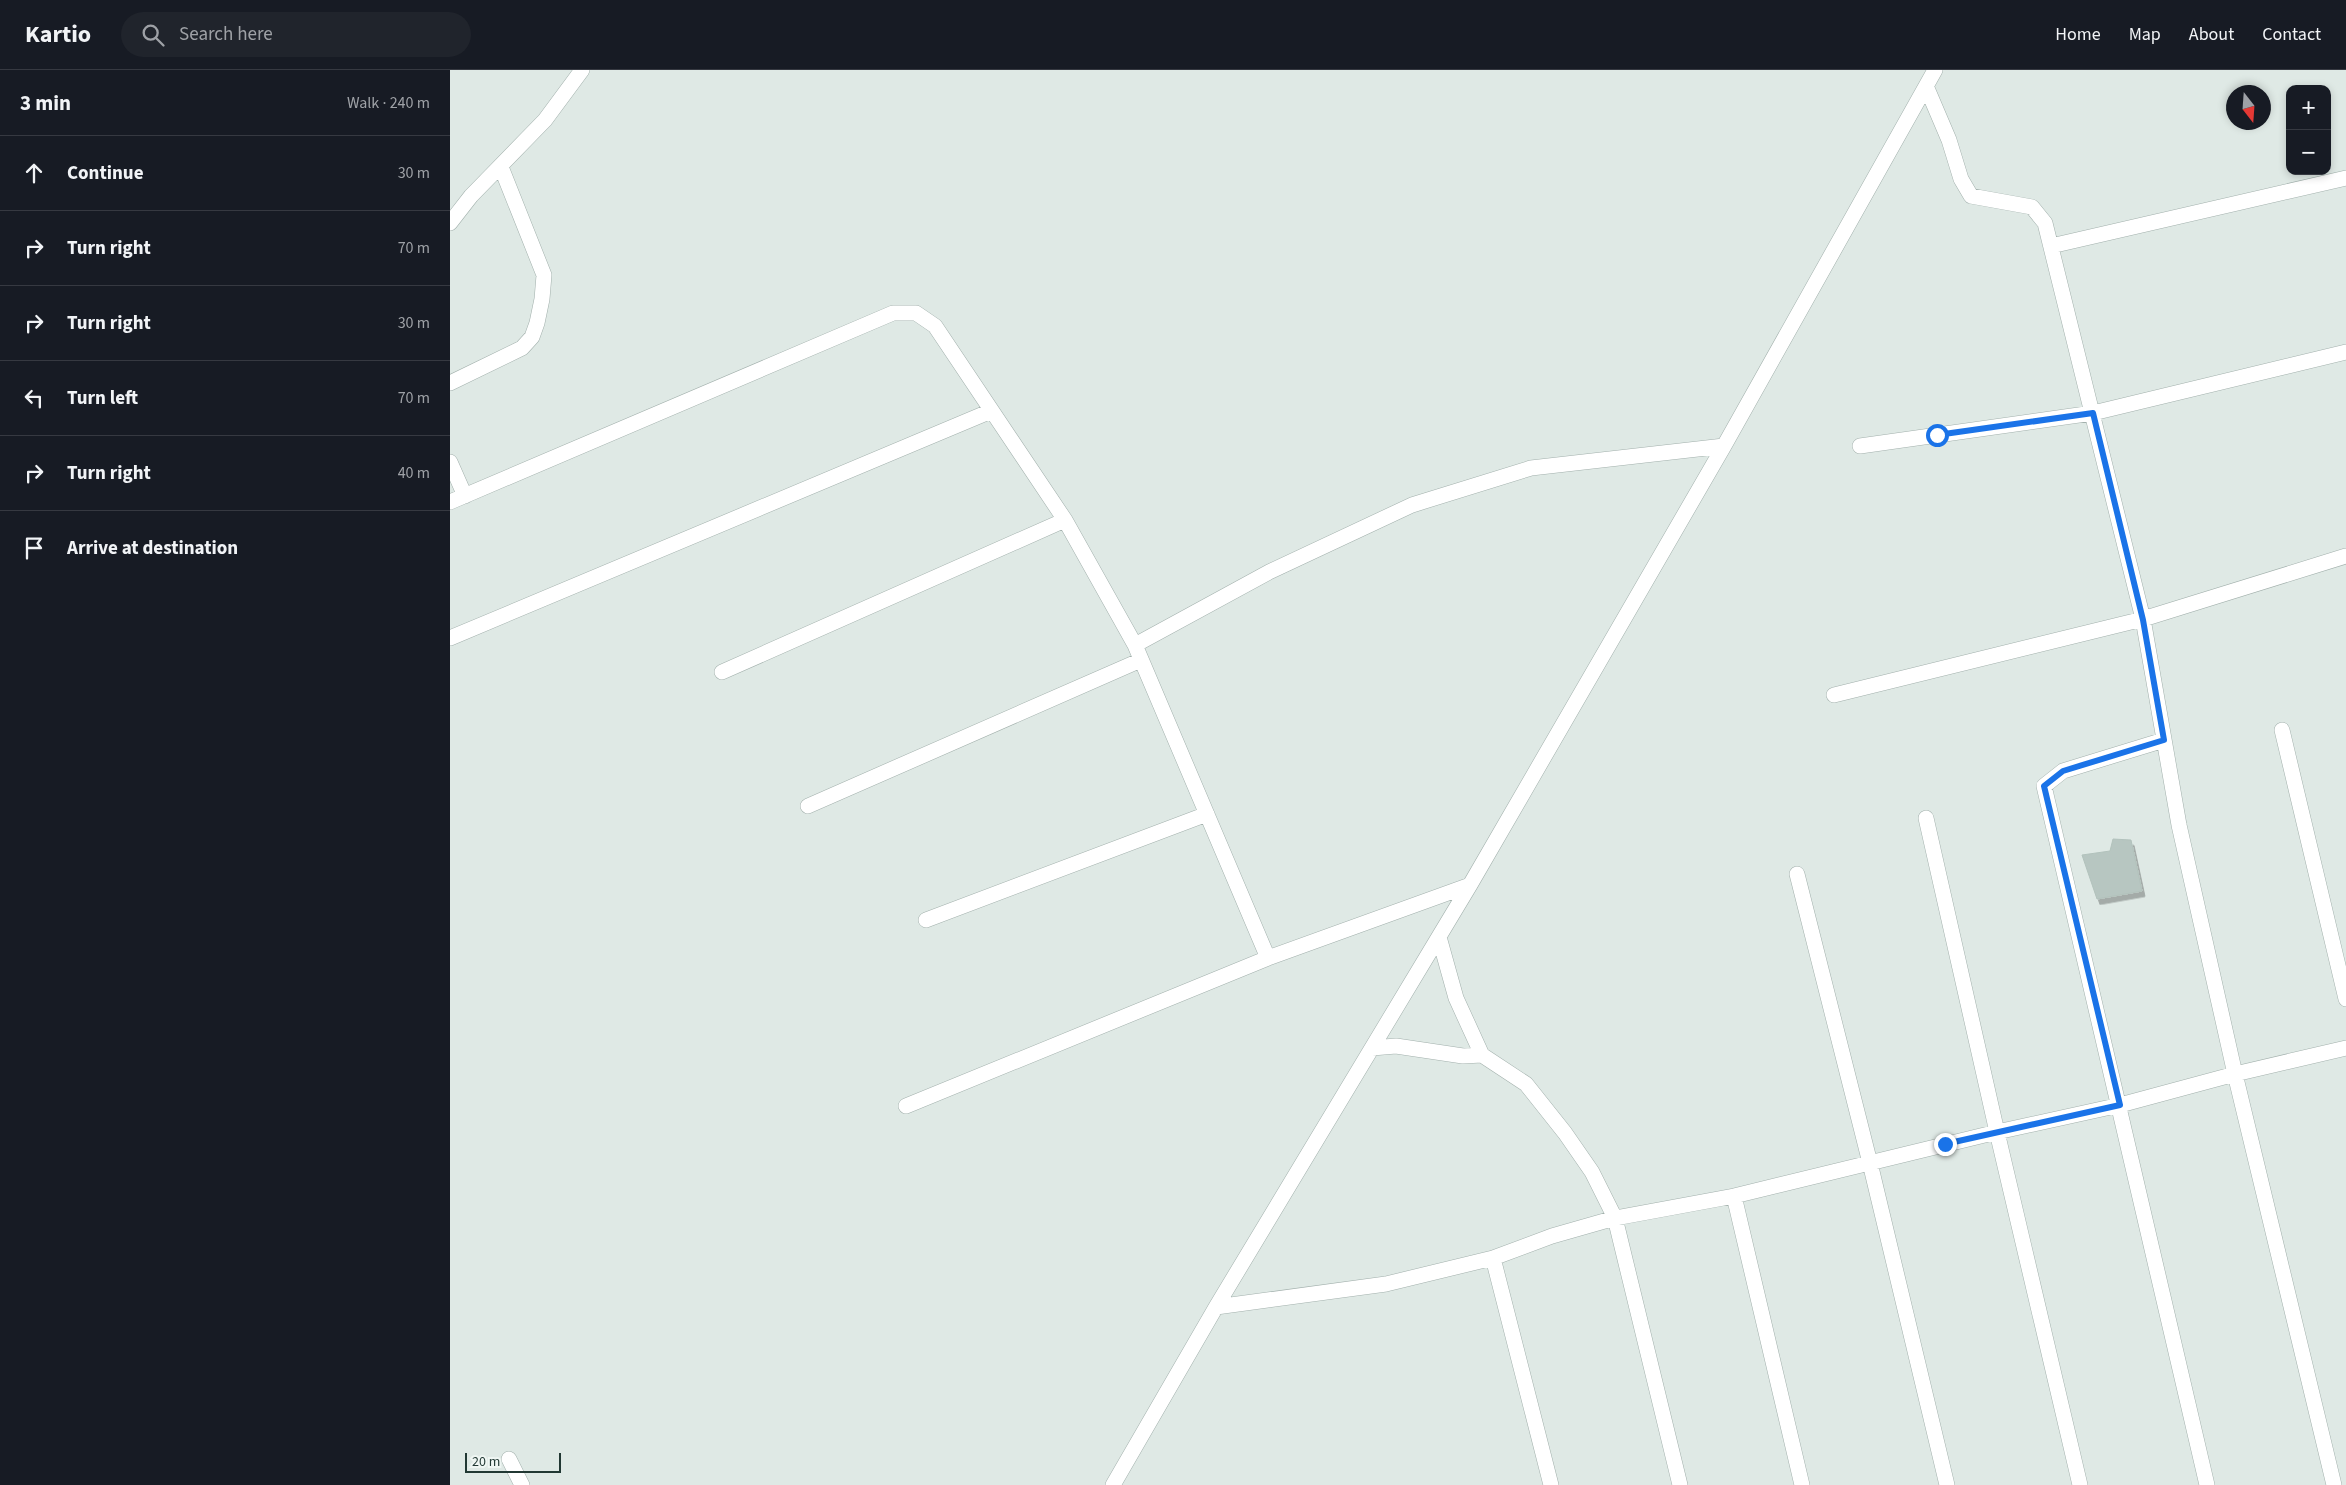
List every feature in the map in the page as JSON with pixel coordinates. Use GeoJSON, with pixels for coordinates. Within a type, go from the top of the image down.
{"type":"FeatureCollection","features":[{"type":"Feature","properties":{"kind":"street"},"geometry":{"type":"LineString","coordinates":[[450,224],[471,196],[545,120],[582,70]]}},
{"type":"Feature","properties":{"kind":"street"},"geometry":{"type":"LineString","coordinates":[[1113,1485],[1216,1307],[1470,885],[1724,446],[1935,70]]}},
{"type":"Feature","properties":{"kind":"street"},"geometry":{"type":"LineString","coordinates":[[1926,86],[1949,140],[1961,179],[1971,196],[2032,207],[2045,223],[2143,620],[2179,825],[2334,1485]]}},
{"type":"Feature","properties":{"kind":"street"},"geometry":{"type":"LineString","coordinates":[[450,383],[522,348],[532,337],[537,323],[544,275],[501,167]]}},
{"type":"Feature","properties":{"kind":"street"},"geometry":{"type":"LineString","coordinates":[[2050,246],[2346,178]]}},
{"type":"Feature","properties":{"kind":"street"},"geometry":{"type":"LineString","coordinates":[[450,502],[893,313],[916,313],[935,326],[1065,520],[1135,645],[1268,958]]}},
{"type":"Feature","properties":{"kind":"street"},"geometry":{"type":"LineString","coordinates":[[1860,446],[2093,413],[2346,352]]}},
{"type":"Feature","properties":{"kind":"street"},"geometry":{"type":"LineString","coordinates":[[450,638],[991,411]]}},
{"type":"Feature","properties":{"kind":"street"},"geometry":{"type":"LineString","coordinates":[[1135,645],[1269,572],[1412,506],[1531,468],[1724,446]]}},
{"type":"Feature","properties":{"kind":"street"},"geometry":{"type":"LineString","coordinates":[[450,462],[465,496]]}},
{"type":"Feature","properties":{"kind":"street"},"geometry":{"type":"LineString","coordinates":[[722,672],[1065,520]]}},
{"type":"Feature","properties":{"kind":"street"},"geometry":{"type":"LineString","coordinates":[[1834,695],[2143,620],[2346,556]]}},
{"type":"Feature","properties":{"kind":"street"},"geometry":{"type":"LineString","coordinates":[[808,806],[1141,660]]}},
{"type":"Feature","properties":{"kind":"street"},"geometry":{"type":"LineString","coordinates":[[2282,730],[2346,999]]}},
{"type":"Feature","properties":{"kind":"street"},"geometry":{"type":"LineString","coordinates":[[2164,740],[2063,771],[2044,786],[2208,1485]]}},
{"type":"Feature","properties":{"kind":"street"},"geometry":{"type":"LineString","coordinates":[[926,920],[1207,814]]}},
{"type":"Feature","properties":{"kind":"street"},"geometry":{"type":"LineString","coordinates":[[1926,818],[2080,1485]]}},
{"type":"Feature","properties":{"kind":"street"},"geometry":{"type":"LineString","coordinates":[[1797,874],[1870,1163],[1947,1485]]}},
{"type":"Feature","properties":{"kind":"street"},"geometry":{"type":"LineString","coordinates":[[906,1106],[1268,958],[1470,885]]}},
{"type":"Feature","properties":{"kind":"street"},"geometry":{"type":"LineString","coordinates":[[1439,937],[1456,998],[1482,1055],[1526,1084],[1532,1091],[1566,1133],[1592,1172],[1615,1218],[1680,1485]]}},
{"type":"Feature","properties":{"kind":"street"},"geometry":{"type":"LineString","coordinates":[[1372,1048],[1396,1046],[1463,1056],[1482,1055]]}},
{"type":"Feature","properties":{"kind":"street"},"geometry":{"type":"LineString","coordinates":[[1216,1307],[1386,1284],[1493,1258],[1552,1236],[1615,1218],[1734,1196],[1997,1132],[2120,1105],[2236,1074],[2346,1048]]}},
{"type":"Feature","properties":{"kind":"street"},"geometry":{"type":"LineString","coordinates":[[1734,1196],[1802,1485]]}},
{"type":"Feature","properties":{"kind":"street"},"geometry":{"type":"LineString","coordinates":[[1493,1258],[1551,1485]]}},
{"type":"Feature","properties":{"kind":"street"},"geometry":{"type":"LineString","coordinates":[[509,1459],[522,1485]]}},
{"type":"Feature","properties":{"kind":"building"},"geometry":{"type":"Polygon","coordinates":[[[2113,839],[2131,840],[2142,891],[2097,899],[2082,855],[2110,851],[2113,839]]]}},
{"type":"Feature","properties":{"kind":"route"},"geometry":{"type":"LineString","coordinates":[[1937,435],[2093,413],[2143,620],[2164,740],[2063,771],[2044,786],[2120,1105],[1945,1144]]}}]}
